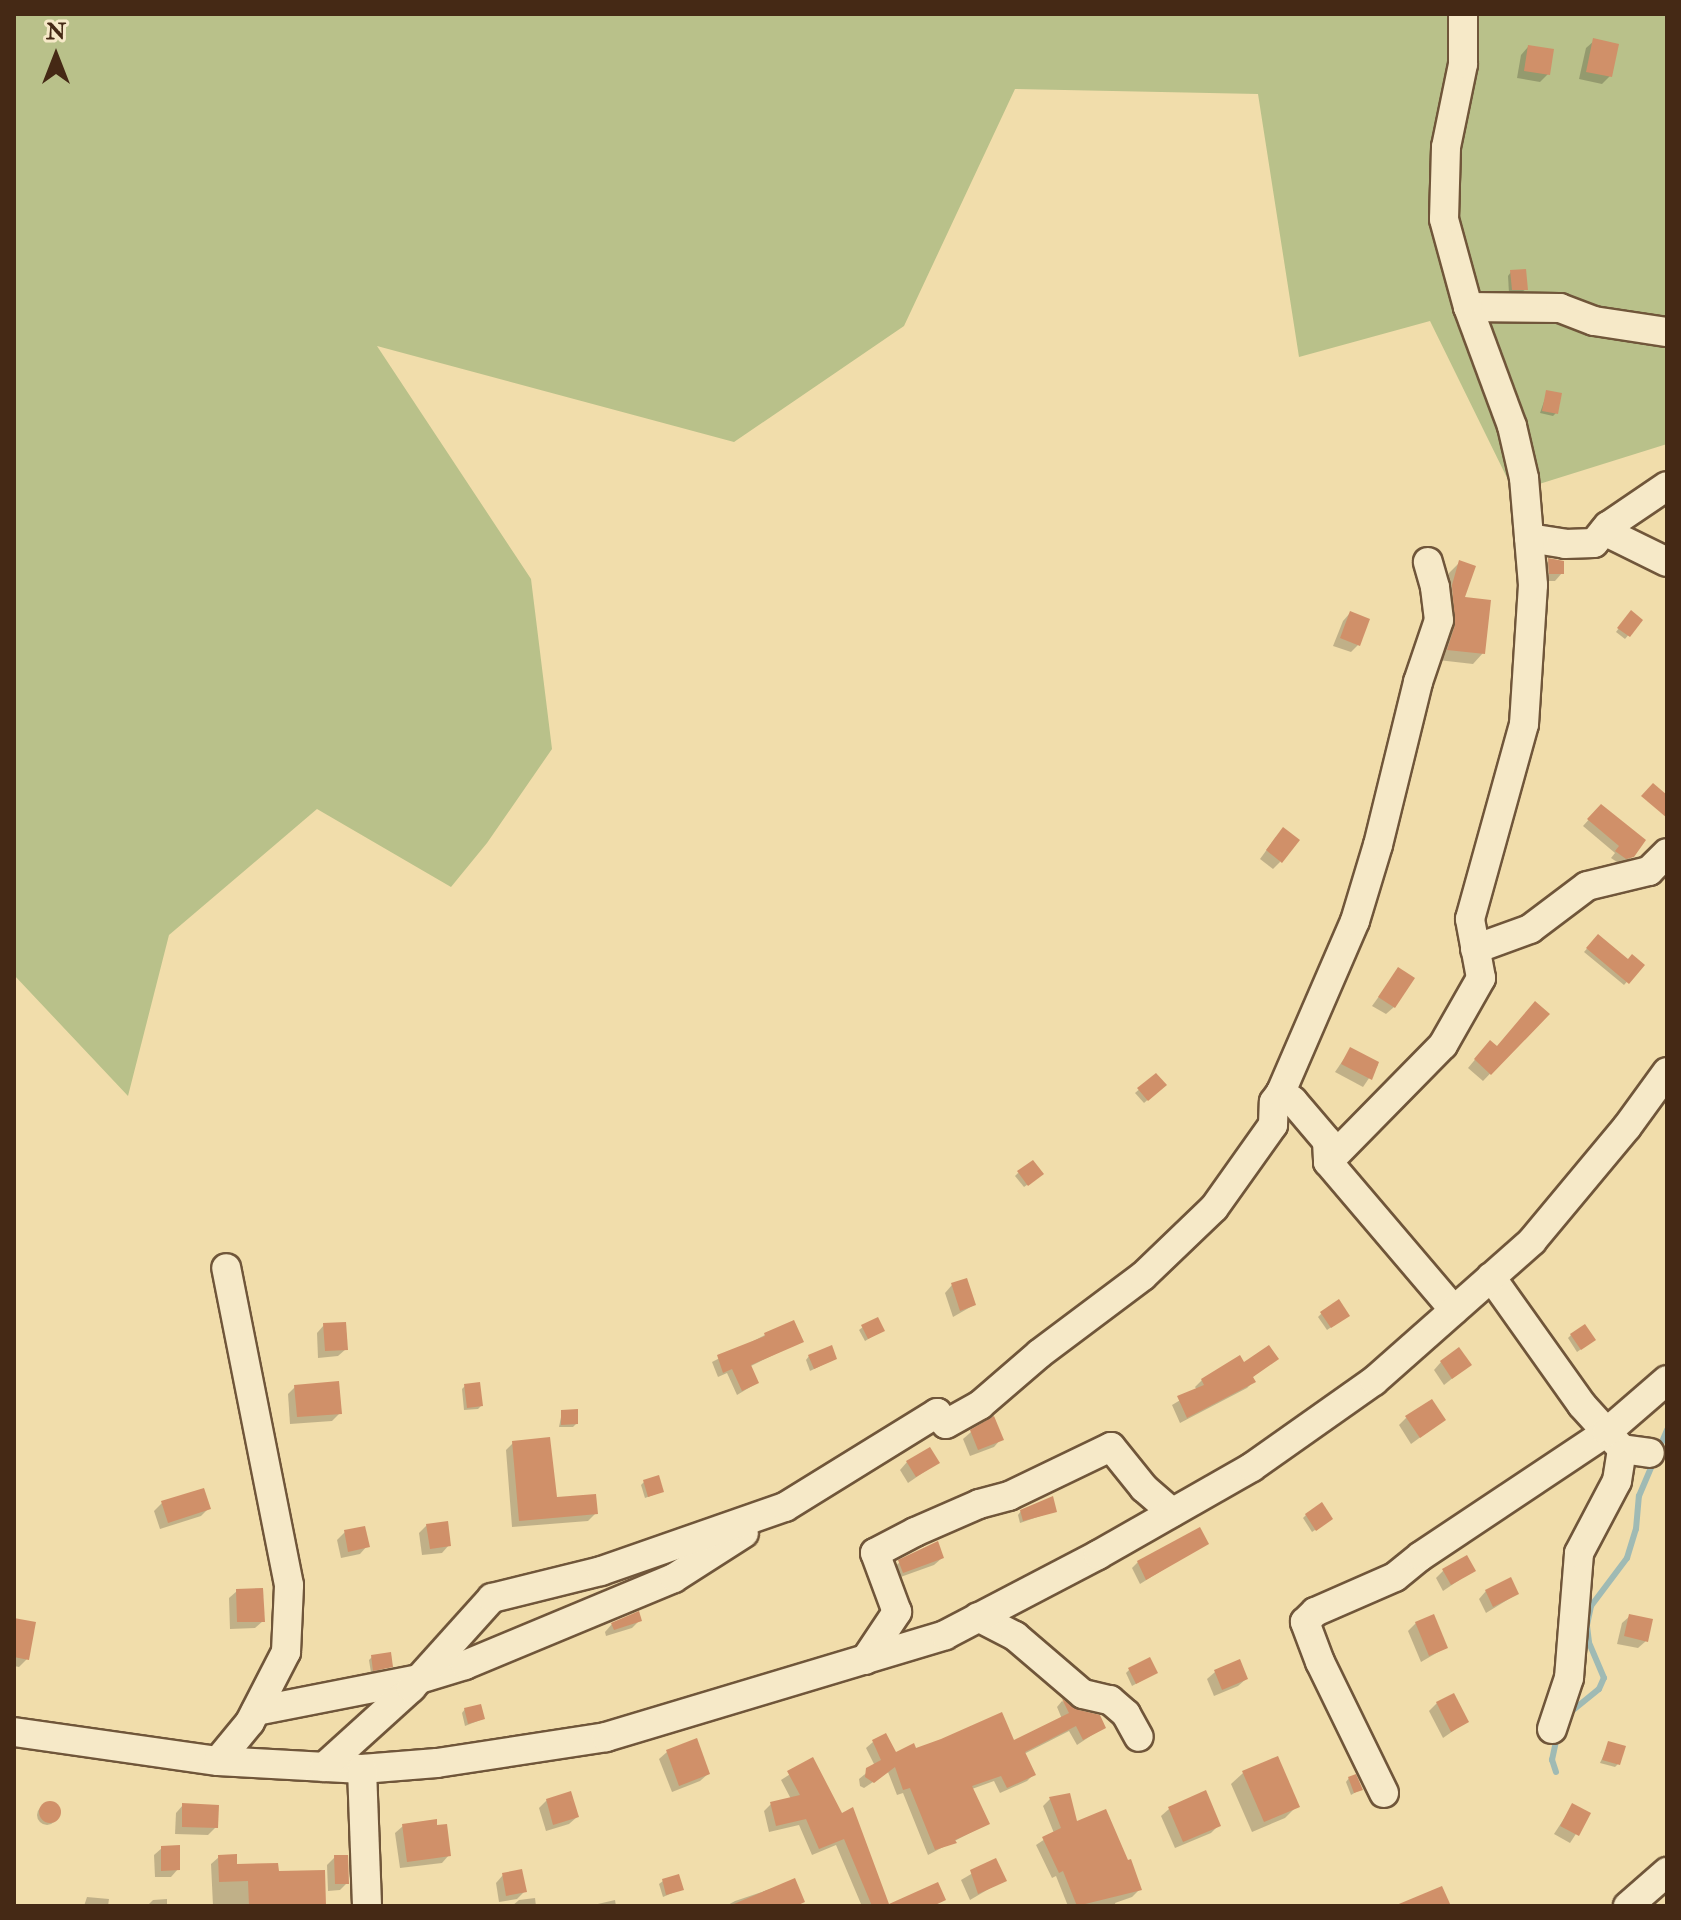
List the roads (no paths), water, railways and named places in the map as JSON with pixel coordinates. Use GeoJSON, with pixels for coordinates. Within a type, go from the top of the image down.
{"type":"FeatureCollection","features":[{"type":"Feature","properties":{"kind":"street"},"geometry":{"type":"LineString","coordinates":[[1328,1162],[1443,1045],[1481,978],[1470,919],[1524,724],[1533,585],[1524,478],[1512,426],[1468,307],[1444,219],[1446,147],[1463,64],[1463,14]]}},
{"type":"Feature","properties":{"kind":"street"},"geometry":{"type":"LineString","coordinates":[[1468,307],[1560,308],[1594,321],[1667,332]]}},
{"type":"Feature","properties":{"kind":"street"},"geometry":{"type":"LineString","coordinates":[[1529,538],[1565,544],[1594,543],[1604,531],[1667,486]]}},
{"type":"Feature","properties":{"kind":"street"},"geometry":{"type":"LineString","coordinates":[[1604,531],[1667,562]]}},
{"type":"Feature","properties":{"kind":"street"},"geometry":{"type":"LineString","coordinates":[[256,1711],[419,1679],[509,1649],[674,1578],[937,1413],[946,1424],[980,1405],[1039,1354],[1143,1276],[1214,1208],[1273,1125],[1274,1102],[1355,921],[1378,845],[1418,682],[1439,620],[1428,562]]}},
{"type":"Feature","properties":{"kind":"street"},"geometry":{"type":"LineString","coordinates":[[1475,949],[1530,929],[1587,886],[1649,871],[1667,853]]}},
{"type":"Feature","properties":{"kind":"street"},"geometry":{"type":"LineString","coordinates":[[14,1732],[218,1761],[362,1769],[437,1763],[606,1737],[945,1635],[1252,1467],[1374,1381],[1532,1241],[1627,1127],[1667,1072]]}},
{"type":"Feature","properties":{"kind":"street"},"geometry":{"type":"LineString","coordinates":[[1281,1092],[1293,1101],[1327,1141],[1328,1162],[1454,1310]]}},
{"type":"Feature","properties":{"kind":"street"},"geometry":{"type":"LineString","coordinates":[[218,1761],[256,1711],[286,1652],[289,1585],[226,1268]]}},
{"type":"Feature","properties":{"kind":"street"},"geometry":{"type":"LineString","coordinates":[[1491,1277],[1582,1405],[1614,1440],[1650,1453]]}},
{"type":"Feature","properties":{"kind":"street"},"geometry":{"type":"LineString","coordinates":[[1384,1793],[1320,1662],[1305,1622],[1315,1612],[1395,1577],[1421,1556],[1614,1440],[1667,1380]]}},
{"type":"Feature","properties":{"kind":"street"},"geometry":{"type":"LineString","coordinates":[[1552,1729],[1569,1678],[1579,1553],[1617,1481],[1614,1440]]}},
{"type":"Feature","properties":{"kind":"street"},"geometry":{"type":"LineString","coordinates":[[865,1660],[897,1612],[875,1553],[915,1532],[979,1504],[1009,1496],[1111,1447],[1144,1488],[1172,1512]]}},
{"type":"Feature","properties":{"kind":"street"},"geometry":{"type":"LineString","coordinates":[[324,1767],[419,1679],[492,1598],[601,1571],[785,1507]]}},
{"type":"Feature","properties":{"kind":"street"},"geometry":{"type":"LineString","coordinates":[[978,1617],[1015,1636],[1083,1694],[1110,1700],[1126,1714],[1139,1737]]}},
{"type":"Feature","properties":{"kind":"street"},"geometry":{"type":"LineString","coordinates":[[362,1769],[367,1906]]}},
{"type":"Feature","properties":{"kind":"street"},"geometry":{"type":"LineString","coordinates":[[1628,1906],[1667,1872]]}},
{"type":"Feature","properties":{"kind":"waterway"},"geometry":{"type":"LineString","coordinates":[[1567,1715],[1599,1689],[1604,1678],[1589,1642],[1587,1625],[1591,1606],[1627,1558],[1636,1529],[1639,1496],[1667,1430]]}},
{"type":"Feature","properties":{"kind":"waterway"},"geometry":{"type":"LineString","coordinates":[[1556,1772],[1552,1760],[1557,1736]]}}]}
